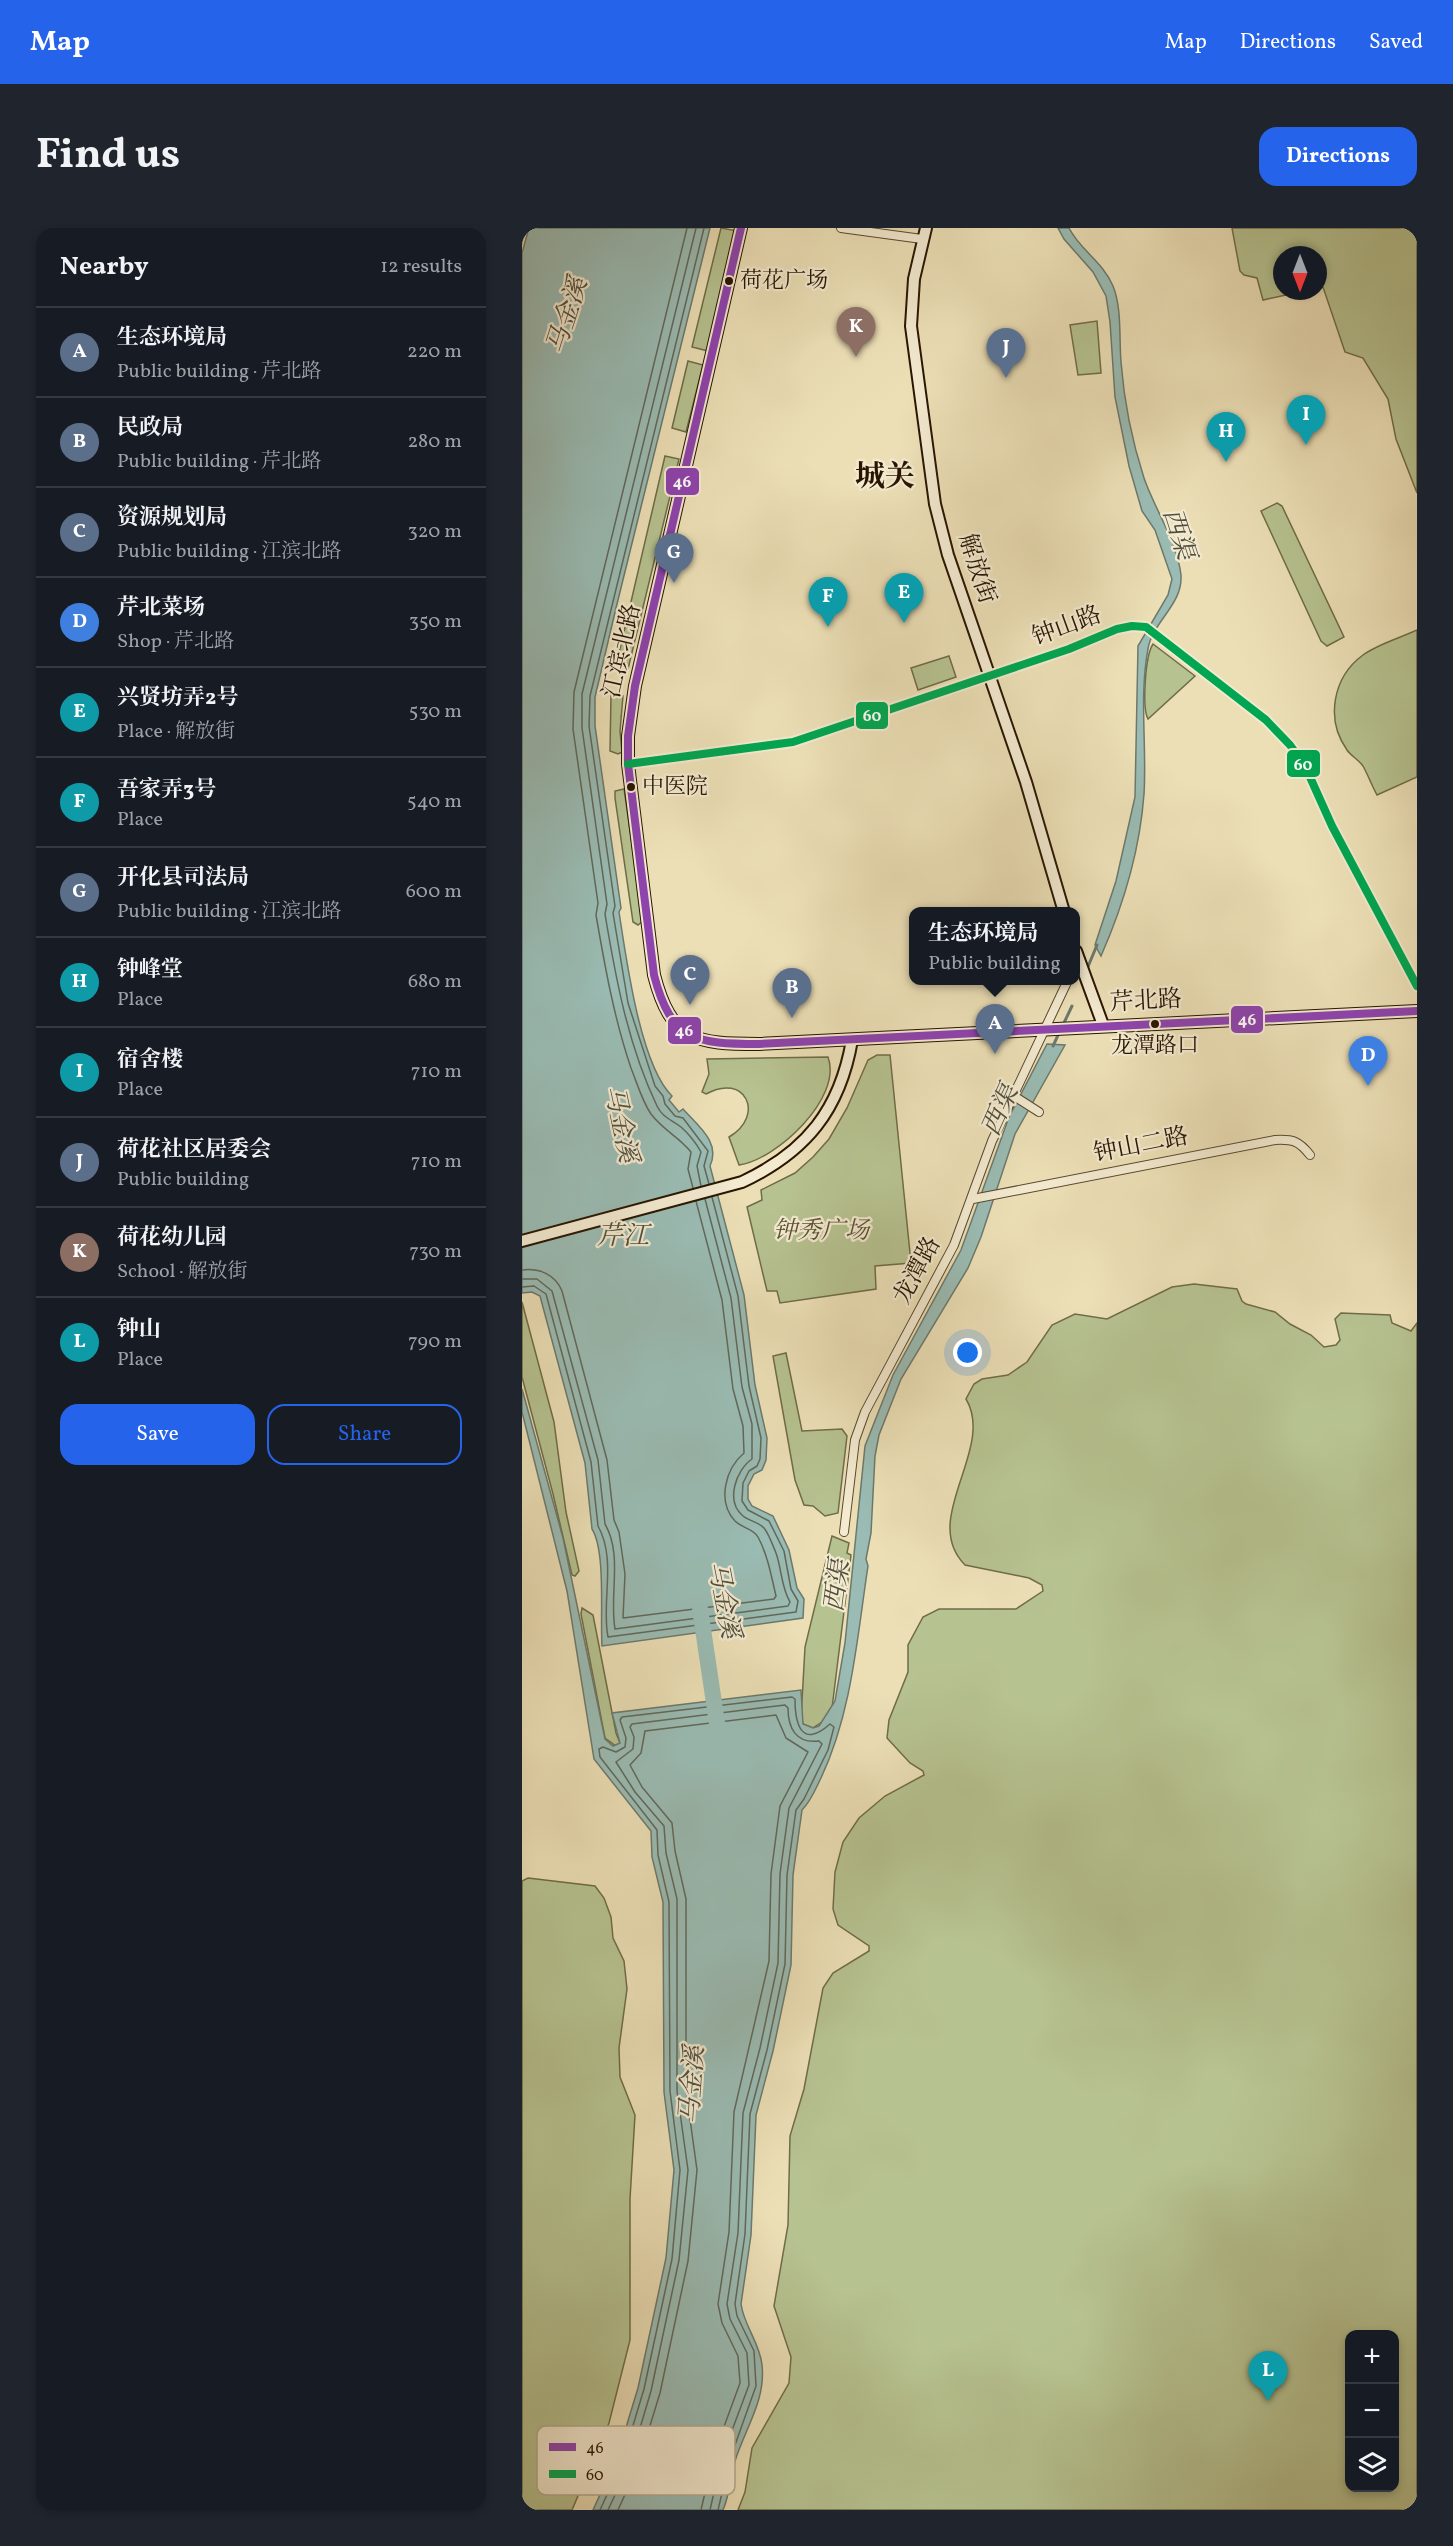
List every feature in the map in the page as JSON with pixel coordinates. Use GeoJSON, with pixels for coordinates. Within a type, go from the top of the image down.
{"type":"FeatureCollection","features":[{"type":"Feature","properties":{"kind":"main road","name":"江滨北路"},"geometry":{"type":"LineString","coordinates":[[698,1039],[671,1019],[661,999],[654,975],[628,764],[628,736],[635,686],[741,228]]}},
{"type":"Feature","properties":{"kind":"main road","name":"解放街"},"geometry":{"type":"LineString","coordinates":[[926,228],[914,279],[911,326],[935,504],[948,555],[1026,782],[1063,907]]}},
{"type":"Feature","properties":{"kind":"main road"},"geometry":{"type":"LineString","coordinates":[[1080,966],[1103,1026]]}},
{"type":"Feature","properties":{"kind":"main road","name":"芹北路"},"geometry":{"type":"LineString","coordinates":[[698,1039],[741,1044],[852,1040],[1417,1011]]}},
{"type":"Feature","properties":{"kind":"main road"},"geometry":{"type":"LineString","coordinates":[[522,1241],[742,1182],[783,1159],[806,1140],[822,1120],[842,1082],[852,1040]]}},
{"type":"Feature","properties":{"kind":"street"},"geometry":{"type":"LineString","coordinates":[[841,228],[922,239]]}},
{"type":"Feature","properties":{"kind":"street","name":"钟山路"},"geometry":{"type":"LineString","coordinates":[[628,764],[793,742],[1069,649],[1124,627],[1146,627],[1160,635],[1266,720],[1295,752],[1305,766],[1332,826],[1417,986]]}},
{"type":"Feature","properties":{"kind":"street","name":"龙潭路"},"geometry":{"type":"LineString","coordinates":[[844,1532],[855,1440],[865,1412],[954,1245],[992,1141],[1066,985]]}},
{"type":"Feature","properties":{"kind":"street"},"geometry":{"type":"LineString","coordinates":[[1014,1096],[1039,1112]]}},
{"type":"Feature","properties":{"kind":"street","name":"钟山二路"},"geometry":{"type":"LineString","coordinates":[[973,1198],[1275,1140],[1289,1139],[1300,1142],[1310,1155]]}},
{"type":"Feature","properties":{"kind":"green space"},"geometry":{"type":"Polygon","coordinates":[[[721,228],[738,231],[708,351],[692,347],[721,228]]]}},
{"type":"Feature","properties":{"kind":"green space"},"geometry":{"type":"Polygon","coordinates":[[[1232,228],[1417,228],[1417,493],[1396,439],[1388,399],[1363,358],[1345,352],[1327,299],[1327,246],[1273,246],[1273,298],[1263,300],[1257,278],[1244,275],[1240,271],[1232,228]]]}},
{"type":"Feature","properties":{"kind":"green space"},"geometry":{"type":"Polygon","coordinates":[[[1097,321],[1101,373],[1078,375],[1070,325],[1097,321]]]}},
{"type":"Feature","properties":{"kind":"green space"},"geometry":{"type":"Polygon","coordinates":[[[688,361],[703,365],[686,432],[672,428],[688,361]]]}},
{"type":"Feature","properties":{"kind":"green space"},"geometry":{"type":"Polygon","coordinates":[[[665,456],[679,459],[628,669],[616,666],[665,456]]]}},
{"type":"Feature","properties":{"kind":"green space"},"geometry":{"type":"Polygon","coordinates":[[[1277,503],[1282,506],[1344,637],[1327,646],[1321,641],[1261,511],[1277,503]]]}},
{"type":"Feature","properties":{"kind":"green space"},"geometry":{"type":"Polygon","coordinates":[[[1417,630],[1417,777],[1377,795],[1363,766],[1349,752],[1340,738],[1334,712],[1336,699],[1345,675],[1363,655],[1382,644],[1417,630]]]}},
{"type":"Feature","properties":{"kind":"green space"},"geometry":{"type":"Polygon","coordinates":[[[1153,644],[1195,676],[1148,719],[1145,682],[1148,659],[1153,644]]]}},
{"type":"Feature","properties":{"kind":"green space"},"geometry":{"type":"Polygon","coordinates":[[[949,656],[956,677],[918,690],[911,668],[949,656]]]}},
{"type":"Feature","properties":{"kind":"green space"},"geometry":{"type":"Polygon","coordinates":[[[611,695],[623,696],[620,731],[622,752],[618,754],[610,751],[611,695]]]}},
{"type":"Feature","properties":{"kind":"green space"},"geometry":{"type":"Polygon","coordinates":[[[624,789],[643,921],[638,925],[633,922],[615,798],[615,791],[624,789]]]}},
{"type":"Feature","properties":{"kind":"green space","name":"钟秀广场"},"geometry":{"type":"Polygon","coordinates":[[[877,1055],[890,1055],[911,1263],[875,1266],[876,1289],[780,1303],[777,1291],[767,1291],[747,1207],[762,1200],[761,1190],[795,1173],[829,1139],[847,1108],[868,1060],[877,1055]]]}},
{"type":"Feature","properties":{"kind":"green space","name":"钟秀广场"},"geometry":{"type":"Polygon","coordinates":[[[828,1057],[830,1073],[826,1090],[816,1108],[803,1124],[771,1152],[754,1161],[739,1165],[729,1137],[740,1128],[746,1118],[748,1108],[746,1099],[740,1092],[731,1088],[706,1094],[702,1092],[709,1074],[707,1059],[828,1057]]]}},
{"type":"Feature","properties":{"kind":"green space"},"geometry":{"type":"Polygon","coordinates":[[[1194,1284],[1237,1289],[1242,1301],[1246,1304],[1275,1312],[1290,1324],[1311,1335],[1324,1347],[1336,1345],[1340,1340],[1335,1319],[1341,1313],[1390,1315],[1392,1323],[1411,1331],[1417,1323],[1417,2510],[738,2510],[745,2492],[752,2448],[789,2383],[791,2357],[774,2306],[788,2225],[790,2136],[804,2089],[823,1988],[833,1973],[869,1951],[869,1946],[838,1925],[833,1909],[835,1872],[843,1842],[859,1818],[885,1796],[924,1775],[923,1771],[910,1763],[887,1738],[889,1720],[908,1672],[908,1645],[923,1617],[939,1609],[1016,1609],[1043,1591],[1042,1585],[1029,1578],[965,1565],[953,1547],[950,1527],[953,1505],[972,1440],[973,1419],[966,1399],[974,1384],[982,1379],[1008,1375],[1027,1362],[1052,1325],[1075,1314],[1107,1319],[1172,1287],[1194,1284]]]}},
{"type":"Feature","properties":{"kind":"green space"},"geometry":{"type":"Polygon","coordinates":[[[522,1302],[554,1422],[566,1512],[579,1571],[575,1576],[572,1575],[522,1377],[522,1302]]]}},
{"type":"Feature","properties":{"kind":"green space"},"geometry":{"type":"Polygon","coordinates":[[[786,1353],[802,1431],[842,1429],[847,1436],[838,1513],[825,1516],[813,1506],[804,1505],[795,1480],[773,1356],[786,1353]]]}},
{"type":"Feature","properties":{"kind":"green space"},"geometry":{"type":"Polygon","coordinates":[[[832,1536],[849,1543],[847,1553],[851,1555],[832,1708],[824,1721],[813,1728],[803,1724],[801,1719],[805,1647],[832,1536]]]}},
{"type":"Feature","properties":{"kind":"green space"},"geometry":{"type":"Polygon","coordinates":[[[582,1608],[593,1615],[616,1733],[620,1743],[616,1746],[605,1738],[581,1614],[582,1608]]]}},
{"type":"Feature","properties":{"kind":"green space"},"geometry":{"type":"Polygon","coordinates":[[[528,1878],[595,1886],[604,1898],[611,1917],[613,1938],[624,1961],[627,1989],[619,2048],[620,2077],[635,2115],[630,2199],[630,2340],[608,2426],[537,2426],[537,2495],[578,2495],[572,2510],[522,2510],[522,1881],[528,1878]]]}},
{"type":"Feature","properties":{"kind":"water","name":"芹江"},"geometry":{"type":"Polygon","coordinates":[[[529,228],[710,228],[595,697],[595,726],[621,908],[619,912],[622,932],[630,982],[643,1036],[661,1081],[672,1096],[669,1100],[679,1112],[683,1109],[701,1128],[713,1149],[710,1166],[744,1295],[755,1385],[767,1438],[766,1460],[762,1470],[754,1474],[748,1486],[748,1499],[752,1506],[773,1516],[789,1550],[797,1588],[804,1599],[803,1618],[602,1646],[601,1568],[592,1529],[585,1463],[540,1296],[532,1292],[522,1293],[522,253],[529,228]]]}},
{"type":"Feature","properties":{"kind":"water"},"geometry":{"type":"Polygon","coordinates":[[[1058,228],[1069,228],[1113,286],[1118,304],[1122,377],[1132,435],[1144,478],[1175,550],[1181,575],[1177,595],[1155,630],[1148,649],[1144,685],[1145,776],[1139,835],[1129,877],[1101,956],[1095,945],[1116,881],[1135,797],[1138,646],[1168,595],[1172,579],[1155,530],[1142,511],[1129,466],[1115,397],[1106,296],[1093,272],[1064,239],[1058,228]]]}},
{"type":"Feature","properties":{"kind":"water"},"geometry":{"type":"Polygon","coordinates":[[[1047,1044],[1065,1045],[1015,1134],[981,1237],[968,1268],[901,1379],[879,1435],[875,1456],[871,1533],[866,1559],[868,1566],[852,1674],[847,1701],[831,1753],[813,1795],[802,1810],[793,1875],[791,1965],[773,2051],[756,2115],[751,2235],[741,2304],[745,2320],[761,2357],[762,2378],[758,2402],[735,2461],[735,2426],[626,2426],[638,2388],[666,2258],[674,2170],[664,2092],[663,1902],[652,1857],[651,1831],[594,1759],[567,1591],[522,1412],[522,1389],[563,1538],[605,1739],[613,1746],[620,1743],[612,1713],[801,1690],[803,1724],[813,1728],[819,1726],[835,1701],[845,1643],[865,1446],[893,1375],[961,1250],[1009,1117],[1047,1044]]]}},
{"type":"Feature","properties":{"kind":"water"},"geometry":{"type":"Polygon","coordinates":[[[600,2495],[728,2495],[723,2510],[593,2510],[600,2495]]]}},
{"type":"Feature","properties":{"kind":"waterway","name":"西渠"},"geometry":{"type":"LineString","coordinates":[[1087,969],[1097,945]]}},
{"type":"Feature","properties":{"kind":"waterway","name":"西渠"},"geometry":{"type":"LineString","coordinates":[[1062,1027],[1072,1006]]}},
{"type":"Feature","properties":{"kind":"waterway","name":"西渠"},"geometry":{"type":"LineString","coordinates":[[1053,1046],[1059,1033]]}},
{"type":"Feature","properties":{"kind":"waterway","name":"马金溪"},"geometry":{"type":"LineString","coordinates":[[700,1609],[717,1723]]}},
{"type":"Feature","properties":{"kind":"transit line","name":"46"},"geometry":{"type":"LineString","coordinates":[[741,228],[635,686],[628,736],[628,764],[654,975],[661,997],[678,1026],[703,1040],[759,1044],[1417,1011]]}},
{"type":"Feature","properties":{"kind":"transit line","name":"60"},"geometry":{"type":"LineString","coordinates":[[628,764],[793,742],[1069,649],[1117,629],[1132,626],[1146,627],[1266,720],[1290,745],[1305,766],[1332,826],[1417,986]]}},
{"type":"Feature","properties":{"kind":"place","name":"荷花广场"},"geometry":{"type":"Point","coordinates":[729,281]}},
{"type":"Feature","properties":{"kind":"place","name":"荷花幼儿园"},"geometry":{"type":"Point","coordinates":[856,357]}},
{"type":"Feature","properties":{"kind":"place","name":"荷花社区居委会"},"geometry":{"type":"Point","coordinates":[1006,378]}},
{"type":"Feature","properties":{"kind":"place","name":"宿舍楼"},"geometry":{"type":"Point","coordinates":[1306,445]}},
{"type":"Feature","properties":{"kind":"place","name":"钟峰堂"},"geometry":{"type":"Point","coordinates":[1226,462]}},
{"type":"Feature","properties":{"kind":"place","name":"开化县司法局"},"geometry":{"type":"Point","coordinates":[674,583]}},
{"type":"Feature","properties":{"kind":"place","name":"兴贤坊弄2号"},"geometry":{"type":"Point","coordinates":[904,623]}},
{"type":"Feature","properties":{"kind":"place","name":"吾家弄3号"},"geometry":{"type":"Point","coordinates":[828,627]}},
{"type":"Feature","properties":{"kind":"place","name":"中医院"},"geometry":{"type":"Point","coordinates":[631,787]}},
{"type":"Feature","properties":{"kind":"place","name":"资源规划局"},"geometry":{"type":"Point","coordinates":[690,1005]}},
{"type":"Feature","properties":{"kind":"place","name":"民政局"},"geometry":{"type":"Point","coordinates":[792,1018]}},
{"type":"Feature","properties":{"kind":"place","name":"龙潭路口"},"geometry":{"type":"Point","coordinates":[1155,1024]}},
{"type":"Feature","properties":{"kind":"place","name":"生态环境局"},"geometry":{"type":"Point","coordinates":[995,1054]}},
{"type":"Feature","properties":{"kind":"place","name":"芹北菜场"},"geometry":{"type":"Point","coordinates":[1368,1086]}},
{"type":"Feature","properties":{"kind":"place","name":"钟山"},"geometry":{"type":"Point","coordinates":[1268,2401]}},
{"type":"Feature","properties":{"kind":"district","name":"城关"},"geometry":{"type":"Point","coordinates":[885,478]}}]}
